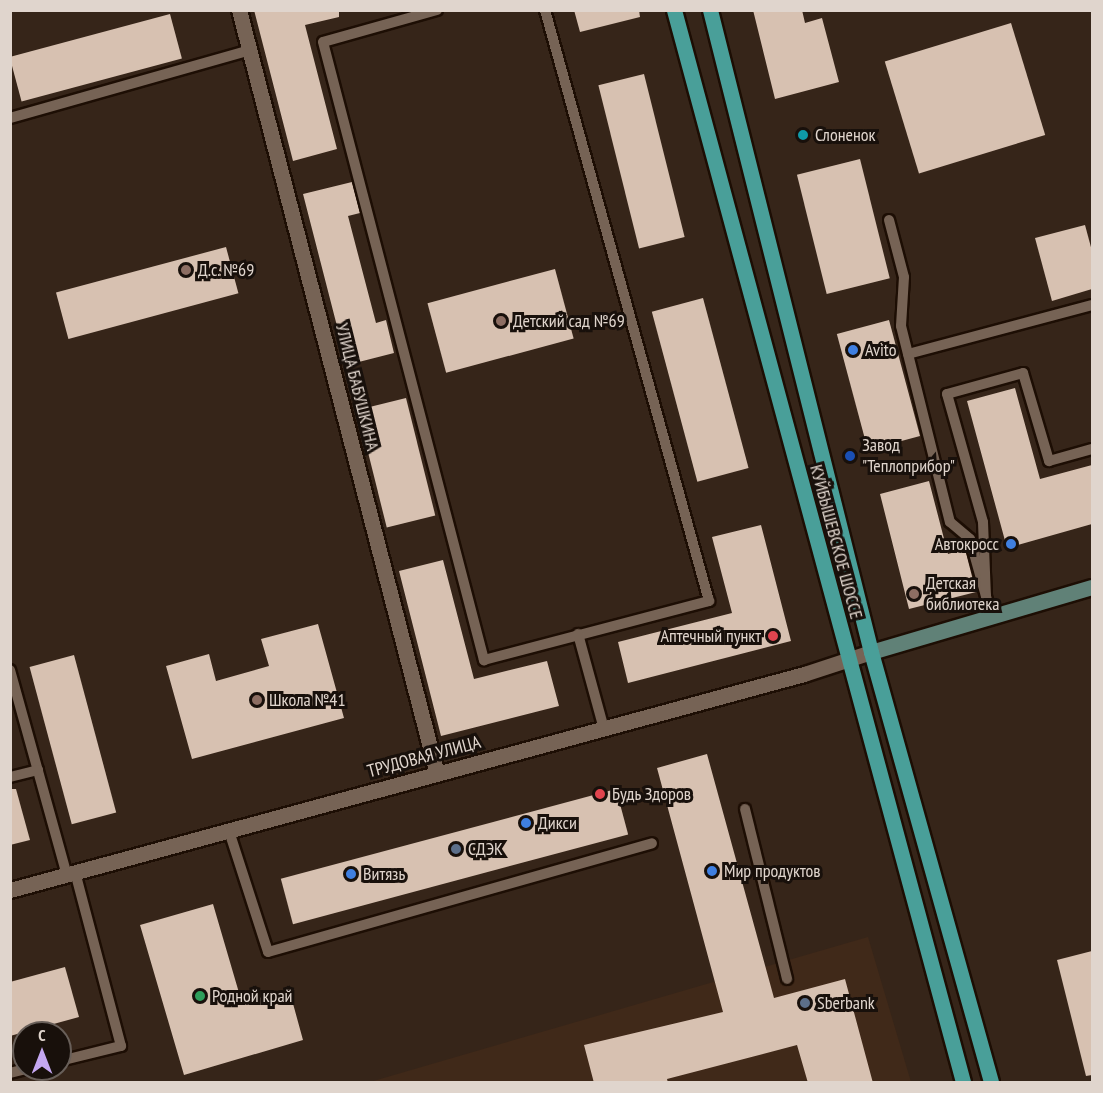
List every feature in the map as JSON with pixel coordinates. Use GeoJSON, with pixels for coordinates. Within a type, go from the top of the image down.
{"type":"FeatureCollection","features":[{"type":"Feature","properties":{"kind":"main road","name":"КУЙБЫШЕВСКОЕ ШОССЕ"},"geometry":{"type":"LineString","coordinates":[[674,10],[847,660],[963,1083]]}},
{"type":"Feature","properties":{"kind":"main road","name":"КУЙБЫШЕВСКОЕ ШОССЕ"},"geometry":{"type":"LineString","coordinates":[[710,10],[871,652],[992,1083]]}},
{"type":"Feature","properties":{"kind":"main road"},"geometry":{"type":"LineString","coordinates":[[871,652],[991,614],[1092,587]]}},
{"type":"Feature","properties":{"kind":"street","name":"УЛИЦА БАБУШКИНА"},"geometry":{"type":"LineString","coordinates":[[239,10],[437,774]]}},
{"type":"Feature","properties":{"kind":"street","name":"ТРУДОВАЯ УЛИЦА"},"geometry":{"type":"LineString","coordinates":[[10,890],[604,729],[871,652]]}},
{"type":"Feature","properties":{"kind":"lane"},"geometry":{"type":"LineString","coordinates":[[437,10],[407,14],[323,42],[484,660],[709,601],[545,10]]}},
{"type":"Feature","properties":{"kind":"lane"},"geometry":{"type":"LineString","coordinates":[[10,118],[250,50]]}},
{"type":"Feature","properties":{"kind":"lane"},"geometry":{"type":"LineString","coordinates":[[889,220],[904,278],[901,326],[950,522],[970,539],[991,614]]}},
{"type":"Feature","properties":{"kind":"lane"},"geometry":{"type":"LineString","coordinates":[[908,354],[1092,305]]}},
{"type":"Feature","properties":{"kind":"lane"},"geometry":{"type":"LineString","coordinates":[[986,597],[983,522],[947,394],[1023,373],[1049,461],[1092,449]]}},
{"type":"Feature","properties":{"kind":"lane"},"geometry":{"type":"LineString","coordinates":[[578,634],[604,729]]}},
{"type":"Feature","properties":{"kind":"lane"},"geometry":{"type":"LineString","coordinates":[[10,670],[122,1046],[72,1058]]}},
{"type":"Feature","properties":{"kind":"lane"},"geometry":{"type":"LineString","coordinates":[[10,777],[38,770]]}},
{"type":"Feature","properties":{"kind":"lane"},"geometry":{"type":"LineString","coordinates":[[745,808],[787,979]]}},
{"type":"Feature","properties":{"kind":"lane"},"geometry":{"type":"LineString","coordinates":[[229,831],[268,952],[652,843]]}},
{"type":"Feature","properties":{"kind":"shaded area"},"geometry":{"type":"Polygon","coordinates":[[[868,937],[911,1082],[370,1082],[868,937]]]}},
{"type":"Feature","properties":{"kind":"building"},"geometry":{"type":"Polygon","coordinates":[[[254,10],[339,10],[339,17],[305,25],[337,149],[293,161],[254,10]]]}},
{"type":"Feature","properties":{"kind":"building"},"geometry":{"type":"Polygon","coordinates":[[[574,10],[639,10],[640,17],[580,32],[574,10]]]}},
{"type":"Feature","properties":{"kind":"building"},"geometry":{"type":"Polygon","coordinates":[[[753,10],[802,10],[805,23],[822,18],[839,82],[775,99],[753,10]]]}},
{"type":"Feature","properties":{"kind":"building"},"geometry":{"type":"Polygon","coordinates":[[[170,14],[182,58],[22,101],[10,57],[170,14]]]}},
{"type":"Feature","properties":{"kind":"building"},"geometry":{"type":"Polygon","coordinates":[[[1011,23],[1045,135],[919,173],[885,62],[1011,23]]]}},
{"type":"Feature","properties":{"kind":"building"},"geometry":{"type":"Polygon","coordinates":[[[644,74],[685,237],[639,248],[598,85],[644,74]]]}},
{"type":"Feature","properties":{"kind":"building"},"geometry":{"type":"Polygon","coordinates":[[[860,159],[890,278],[827,294],[797,175],[860,159]]]}},
{"type":"Feature","properties":{"kind":"building"},"geometry":{"type":"Polygon","coordinates":[[[352,182],[360,213],[348,216],[376,323],[386,320],[394,353],[347,365],[303,194],[352,182]]]}},
{"type":"Feature","properties":{"kind":"building"},"geometry":{"type":"Polygon","coordinates":[[[1085,225],[1092,251],[1092,289],[1052,301],[1035,238],[1085,225]]]}},
{"type":"Feature","properties":{"kind":"building","name":"Д.с. №69"},"geometry":{"type":"Polygon","coordinates":[[[226,247],[238,293],[68,339],[56,293],[226,247]]]}},
{"type":"Feature","properties":{"kind":"building","name":"Детский сад №69"},"geometry":{"type":"Polygon","coordinates":[[[555,269],[574,339],[446,373],[427,303],[555,269]]]}},
{"type":"Feature","properties":{"kind":"building"},"geometry":{"type":"Polygon","coordinates":[[[703,298],[749,468],[697,482],[652,312],[703,298]]]}},
{"type":"Feature","properties":{"kind":"building"},"geometry":{"type":"Polygon","coordinates":[[[889,320],[920,436],[868,450],[837,334],[889,320]]]}},
{"type":"Feature","properties":{"kind":"building"},"geometry":{"type":"Polygon","coordinates":[[[1015,388],[1040,479],[1092,465],[1092,524],[1007,548],[967,401],[1015,388]]]}},
{"type":"Feature","properties":{"kind":"building"},"geometry":{"type":"Polygon","coordinates":[[[406,398],[435,515],[387,528],[357,410],[406,398]]]}},
{"type":"Feature","properties":{"kind":"building"},"geometry":{"type":"Polygon","coordinates":[[[929,481],[948,554],[965,549],[976,592],[909,609],[880,494],[929,481]]]}},
{"type":"Feature","properties":{"kind":"building"},"geometry":{"type":"Polygon","coordinates":[[[761,525],[791,641],[628,683],[618,642],[732,613],[712,537],[761,525]]]}},
{"type":"Feature","properties":{"kind":"building"},"geometry":{"type":"Polygon","coordinates":[[[443,560],[474,679],[547,661],[559,706],[441,736],[399,571],[443,560]]]}},
{"type":"Feature","properties":{"kind":"building","name":"Школа №41"},"geometry":{"type":"Polygon","coordinates":[[[318,624],[344,718],[192,759],[166,666],[209,654],[216,681],[269,666],[261,639],[318,624]]]}},
{"type":"Feature","properties":{"kind":"building"},"geometry":{"type":"Polygon","coordinates":[[[74,655],[116,812],[72,824],[30,667],[74,655]]]}},
{"type":"Feature","properties":{"kind":"building"},"geometry":{"type":"Polygon","coordinates":[[[707,754],[774,998],[845,979],[873,1083],[808,1083],[797,1045],[667,1079],[668,1083],[594,1083],[584,1045],[723,1012],[657,768],[707,754]]]}},
{"type":"Feature","properties":{"kind":"building"},"geometry":{"type":"Polygon","coordinates":[[[10,789],[16,789],[30,840],[10,845],[10,789]]]}},
{"type":"Feature","properties":{"kind":"building"},"geometry":{"type":"Polygon","coordinates":[[[616,789],[628,834],[293,924],[281,879],[616,789]]]}},
{"type":"Feature","properties":{"kind":"building","name":"Родной край"},"geometry":{"type":"Polygon","coordinates":[[[213,904],[242,1003],[289,989],[303,1040],[184,1075],[140,925],[213,904]]]}},
{"type":"Feature","properties":{"kind":"building"},"geometry":{"type":"Polygon","coordinates":[[[1092,951],[1092,1075],[1086,1076],[1057,960],[1092,951]]]}},
{"type":"Feature","properties":{"kind":"building"},"geometry":{"type":"Polygon","coordinates":[[[65,967],[79,1017],[64,1021],[12,1021],[12,1035],[10,1036],[10,982],[65,967]]]}},
{"type":"Feature","properties":{"kind":"place","name":"Слоненок"},"geometry":{"type":"Point","coordinates":[803,135]}},
{"type":"Feature","properties":{"kind":"place","name":"Д.с. №69"},"geometry":{"type":"Point","coordinates":[186,270]}},
{"type":"Feature","properties":{"kind":"place","name":"Детский сад №69"},"geometry":{"type":"Point","coordinates":[501,321]}},
{"type":"Feature","properties":{"kind":"place","name":"Avito"},"geometry":{"type":"Point","coordinates":[853,350]}},
{"type":"Feature","properties":{"kind":"place","name":"Завод \"Теплоприбор\""},"geometry":{"type":"Point","coordinates":[850,456]}},
{"type":"Feature","properties":{"kind":"place","name":"Автокросс"},"geometry":{"type":"Point","coordinates":[1011,544]}},
{"type":"Feature","properties":{"kind":"place","name":"Детская библиотека"},"geometry":{"type":"Point","coordinates":[914,594]}},
{"type":"Feature","properties":{"kind":"place","name":"Аптечный пункт"},"geometry":{"type":"Point","coordinates":[773,636]}},
{"type":"Feature","properties":{"kind":"place","name":"Школа №41"},"geometry":{"type":"Point","coordinates":[257,700]}},
{"type":"Feature","properties":{"kind":"place","name":"Будь Здоров"},"geometry":{"type":"Point","coordinates":[600,794]}},
{"type":"Feature","properties":{"kind":"place","name":"Дикси"},"geometry":{"type":"Point","coordinates":[526,823]}},
{"type":"Feature","properties":{"kind":"place","name":"СДЭК"},"geometry":{"type":"Point","coordinates":[456,849]}},
{"type":"Feature","properties":{"kind":"place","name":"Мир продуктов"},"geometry":{"type":"Point","coordinates":[712,871]}},
{"type":"Feature","properties":{"kind":"place","name":"Витязь"},"geometry":{"type":"Point","coordinates":[351,874]}},
{"type":"Feature","properties":{"kind":"place","name":"Родной край"},"geometry":{"type":"Point","coordinates":[200,996]}},
{"type":"Feature","properties":{"kind":"place","name":"Sberbank"},"geometry":{"type":"Point","coordinates":[805,1003]}}]}
